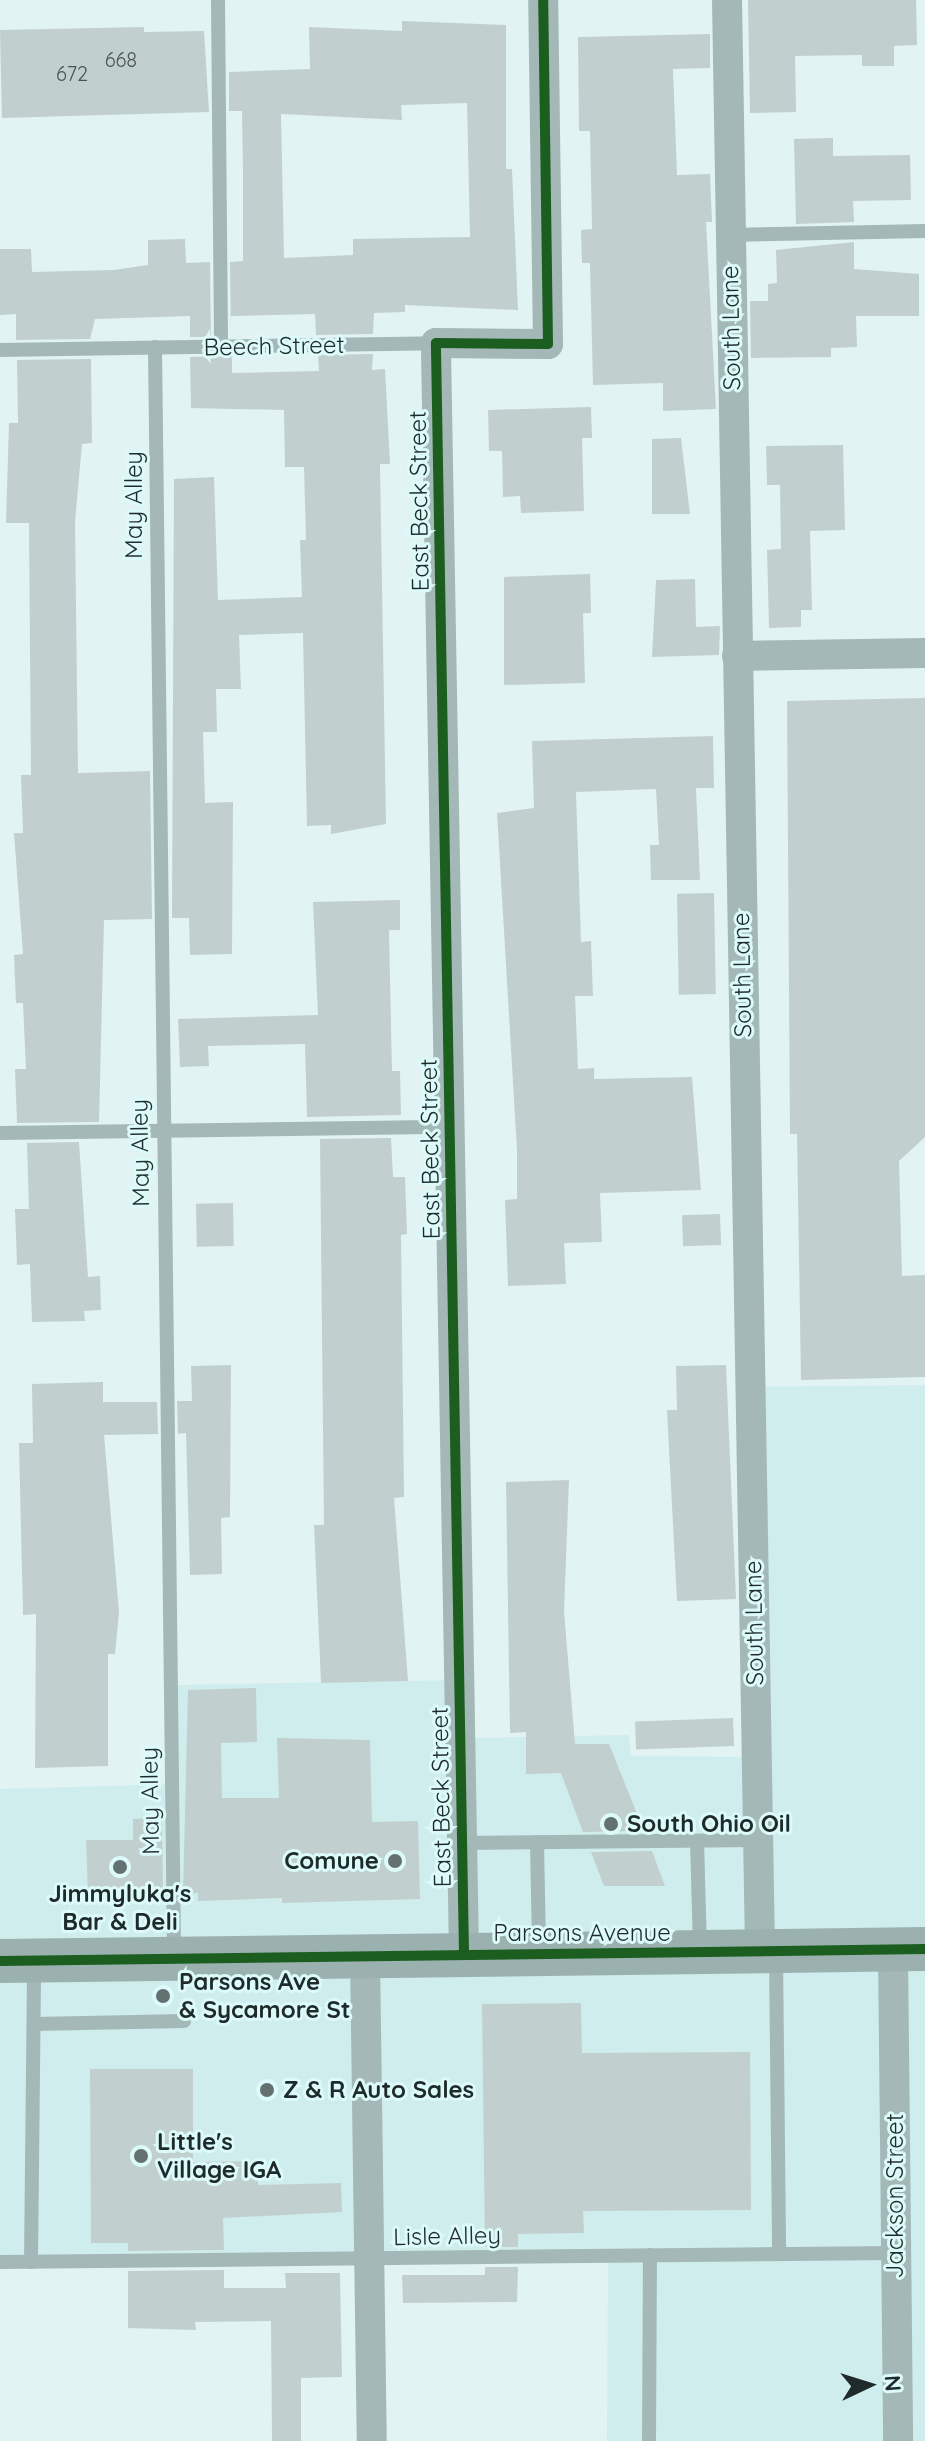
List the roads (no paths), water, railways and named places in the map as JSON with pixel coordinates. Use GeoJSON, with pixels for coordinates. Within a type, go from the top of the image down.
{"type":"FeatureCollection","features":[{"type":"Feature","properties":{"kind":"main road","name":"Parsons Avenue"},"geometry":{"type":"LineString","coordinates":[[17,1960],[909,1949]]}},
{"type":"Feature","properties":{"kind":"street","name":"Beech Street"},"geometry":{"type":"LineString","coordinates":[[436,343],[548,344],[543,0]]}},
{"type":"Feature","properties":{"kind":"street","name":"South Lane"},"geometry":{"type":"LineString","coordinates":[[727,0],[758,1840],[768,1951]]}},
{"type":"Feature","properties":{"kind":"street","name":"East Beck Street"},"geometry":{"type":"LineString","coordinates":[[436,343],[464,1953]]}},
{"type":"Feature","properties":{"kind":"street"},"geometry":{"type":"LineString","coordinates":[[737,656],[925,653]]}},
{"type":"Feature","properties":{"kind":"street","name":"Jackson Street"},"geometry":{"type":"LineString","coordinates":[[898,2441],[895,2253],[909,1949]]}},
{"type":"Feature","properties":{"kind":"street"},"geometry":{"type":"LineString","coordinates":[[365,1956],[372,2441]]}},
{"type":"Feature","properties":{"kind":"lane"},"geometry":{"type":"LineString","coordinates":[[218,0],[221,347]]}},
{"type":"Feature","properties":{"kind":"lane"},"geometry":{"type":"LineString","coordinates":[[731,235],[925,231]]}},
{"type":"Feature","properties":{"kind":"lane","name":"Beech Street"},"geometry":{"type":"LineString","coordinates":[[0,350],[436,343]]}},
{"type":"Feature","properties":{"kind":"lane","name":"May Alley"},"geometry":{"type":"LineString","coordinates":[[155,347],[161,1128],[174,1958]]}},
{"type":"Feature","properties":{"kind":"lane"},"geometry":{"type":"LineString","coordinates":[[0,1133],[161,1128],[449,1127]]}},
{"type":"Feature","properties":{"kind":"lane"},"geometry":{"type":"LineString","coordinates":[[462,1843],[758,1840]]}},
{"type":"Feature","properties":{"kind":"lane"},"geometry":{"type":"LineString","coordinates":[[697,1841],[701,1952]]}},
{"type":"Feature","properties":{"kind":"lane"},"geometry":{"type":"LineString","coordinates":[[537,1842],[539,1953]]}},
{"type":"Feature","properties":{"kind":"lane"},"geometry":{"type":"LineString","coordinates":[[768,1951],[779,2254]]}},
{"type":"Feature","properties":{"kind":"lane"},"geometry":{"type":"LineString","coordinates":[[17,1960],[34,2024],[31,2262]]}},
{"type":"Feature","properties":{"kind":"lane"},"geometry":{"type":"LineString","coordinates":[[34,2024],[184,2021]]}},
{"type":"Feature","properties":{"kind":"lane","name":"Lisle Alley"},"geometry":{"type":"LineString","coordinates":[[0,2262],[895,2253]]}},
{"type":"Feature","properties":{"kind":"lane"},"geometry":{"type":"LineString","coordinates":[[649,2441],[650,2255]]}},
{"type":"Feature","properties":{"kind":"place","name":"South Ohio Oil"},"geometry":{"type":"Point","coordinates":[611,1824]}},
{"type":"Feature","properties":{"kind":"place","name":"Comune"},"geometry":{"type":"Point","coordinates":[395,1861]}},
{"type":"Feature","properties":{"kind":"place","name":"Jimmyluka's Bar & Deli"},"geometry":{"type":"Point","coordinates":[120,1867]}},
{"type":"Feature","properties":{"kind":"place","name":"Parsons Ave & Sycamore St"},"geometry":{"type":"Point","coordinates":[163,1996]}},
{"type":"Feature","properties":{"kind":"place","name":"Z & R Auto Sales"},"geometry":{"type":"Point","coordinates":[267,2090]}},
{"type":"Feature","properties":{"kind":"place","name":"Little's Village IGA"},"geometry":{"type":"Point","coordinates":[141,2156]}}]}
